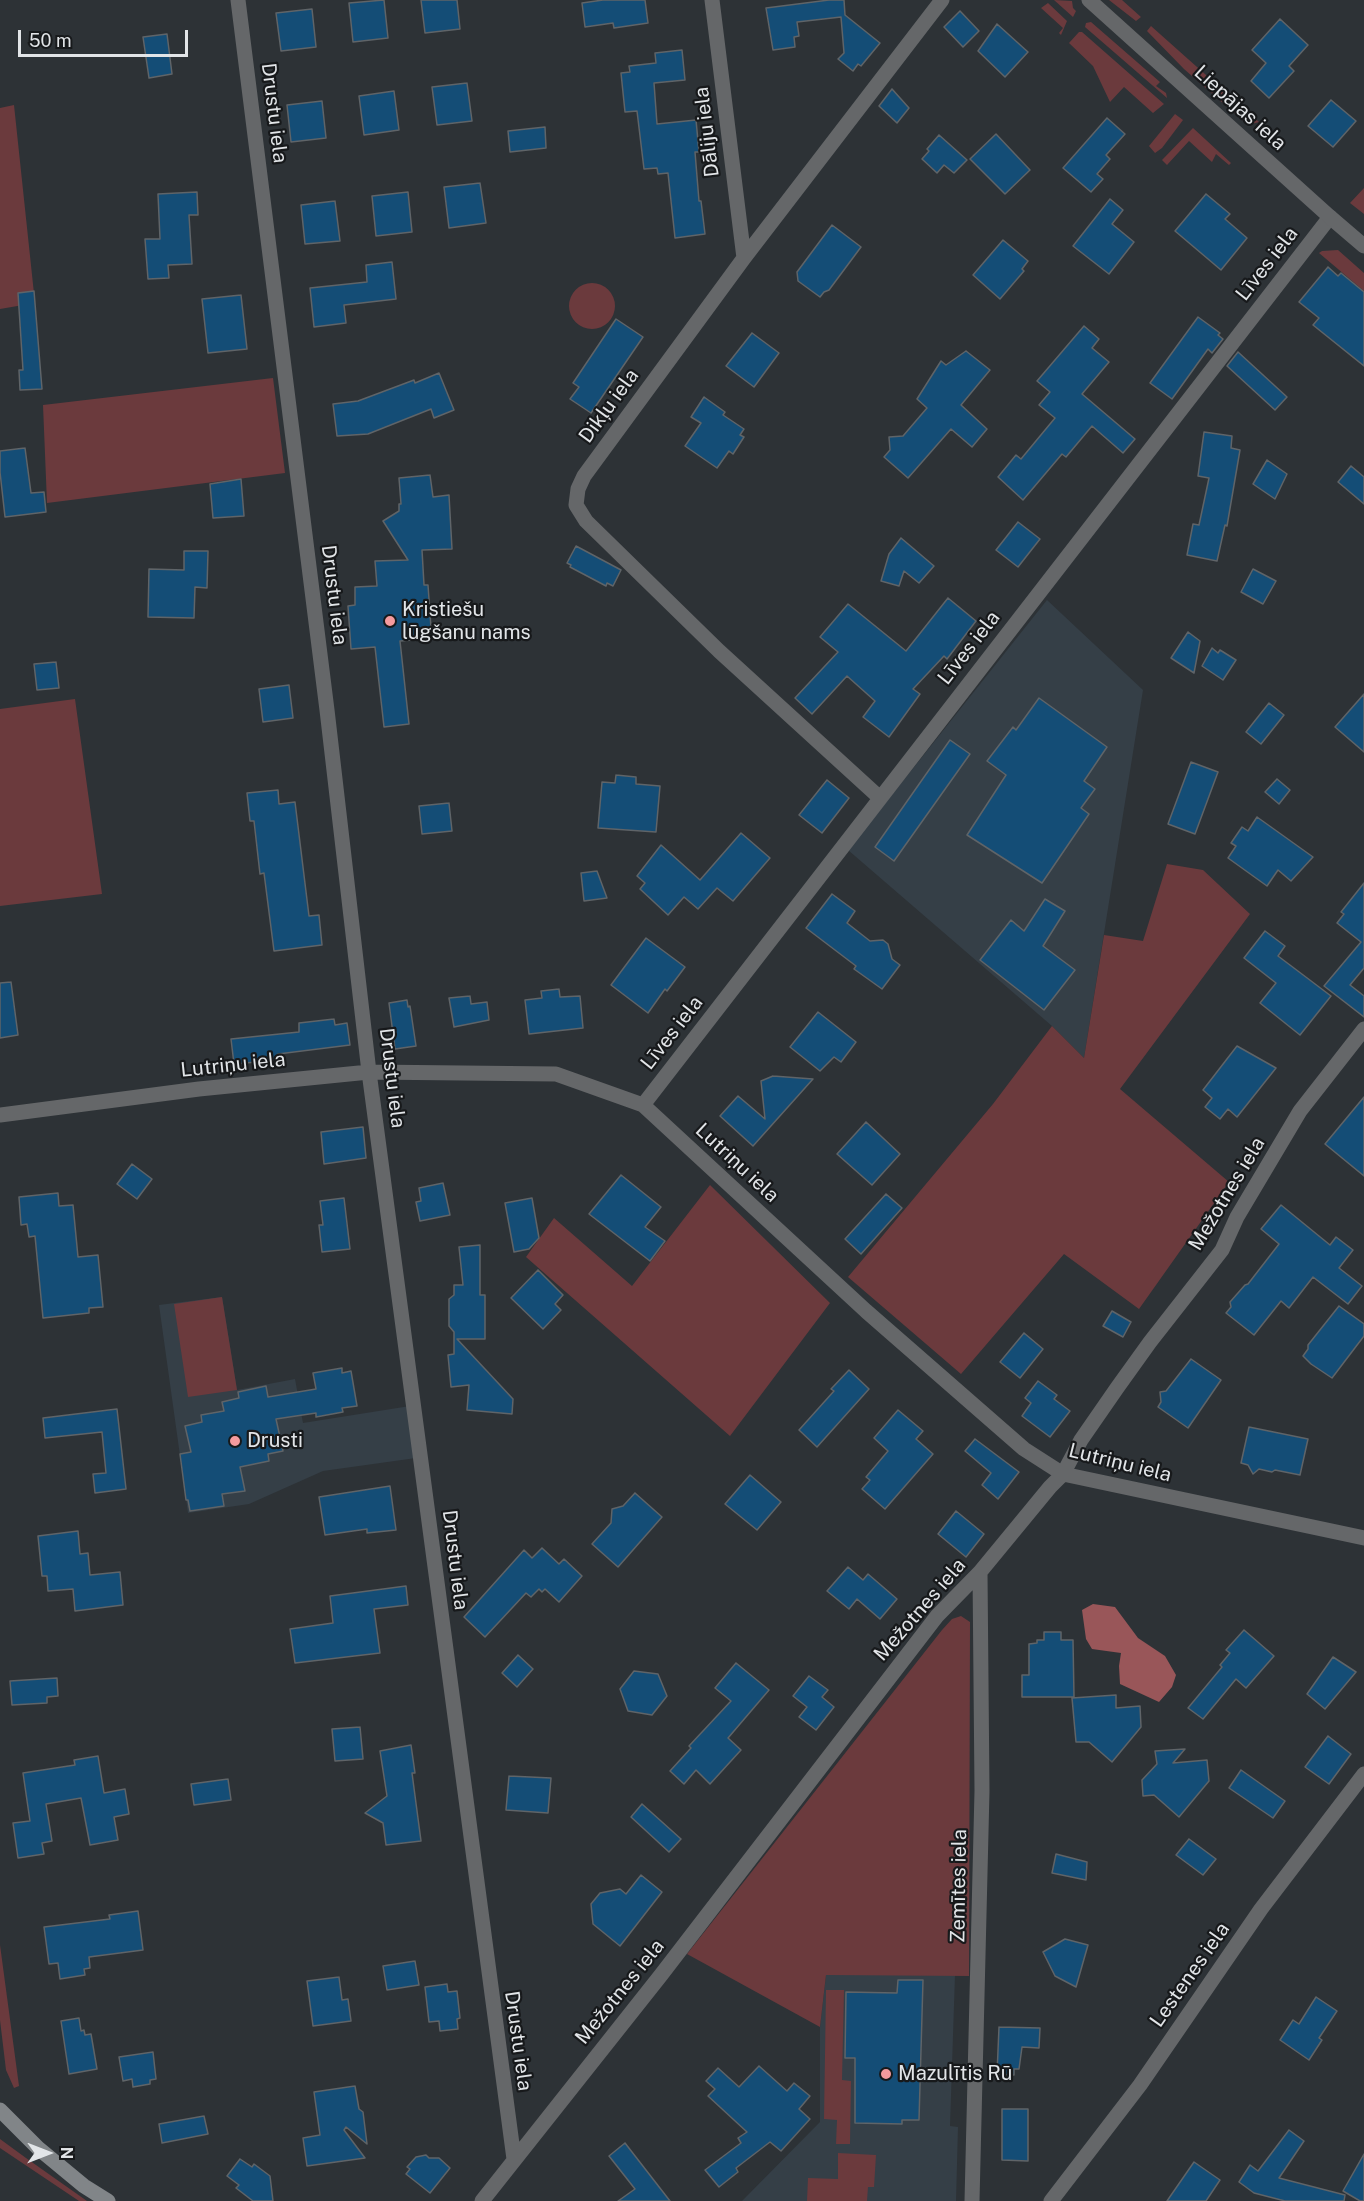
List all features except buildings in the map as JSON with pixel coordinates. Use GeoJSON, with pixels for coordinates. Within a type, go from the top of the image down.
{"type":"FeatureCollection","features":[{"type":"Feature","properties":{"kind":"main road"},"geometry":{"type":"LineString","coordinates":[[0,2110],[38,2148],[84,2186],[108,2201]]}},
{"type":"Feature","properties":{"kind":"street","name":"Drustu iela"},"geometry":{"type":"LineString","coordinates":[[238,0],[327,710],[369,1072],[514,2160]]}},
{"type":"Feature","properties":{"kind":"street","name":"Dāliju iela"},"geometry":{"type":"LineString","coordinates":[[712,0],[744,258]]}},
{"type":"Feature","properties":{"kind":"street","name":"Dikļu iela"},"geometry":{"type":"LineString","coordinates":[[880,798],[661,594],[586,521],[576,505],[578,489],[584,476],[744,258],[942,0]]}},
{"type":"Feature","properties":{"kind":"street","name":"Liepājas iela"},"geometry":{"type":"LineString","coordinates":[[1089,0],[1364,246]]}},
{"type":"Feature","properties":{"kind":"street","name":"Līves iela"},"geometry":{"type":"LineString","coordinates":[[643,1105],[1330,217]]}},
{"type":"Feature","properties":{"kind":"street","name":"Mežotnes iela"},"geometry":{"type":"LineString","coordinates":[[482,2201],[661,1975],[937,1616],[980,1572],[1063,1474],[1081,1440],[1117,1388],[1221,1250],[1237,1217],[1300,1112],[1364,1029]]}},
{"type":"Feature","properties":{"kind":"street","name":"Lutriņu iela"},"geometry":{"type":"LineString","coordinates":[[0,1115],[199,1089],[369,1072],[556,1074],[643,1105],[866,1311],[1024,1449],[1063,1474],[1364,1538]]}},
{"type":"Feature","properties":{"kind":"street","name":"Zemītes iela"},"geometry":{"type":"LineString","coordinates":[[972,2201],[982,1791],[980,1572]]}},
{"type":"Feature","properties":{"kind":"street","name":"Lestenes iela"},"geometry":{"type":"LineString","coordinates":[[1051,2201],[1140,2085],[1261,1909],[1364,1774]]}},
{"type":"Feature","properties":{"kind":"shaded area"},"geometry":{"type":"Polygon","coordinates":[[[1054,0],[1072,1],[1076,11],[1073,17],[1054,0]]]}},
{"type":"Feature","properties":{"kind":"shaded area"},"geometry":{"type":"Polygon","coordinates":[[[1109,0],[1122,0],[1141,17],[1136,21],[1109,0]]]}},
{"type":"Feature","properties":{"kind":"shaded area"},"geometry":{"type":"Polygon","coordinates":[[[1048,3],[1067,21],[1061,35],[1059,33],[1063,28],[1041,8],[1048,3]]]}},
{"type":"Feature","properties":{"kind":"shaded area"},"geometry":{"type":"Polygon","coordinates":[[[1091,22],[1160,82],[1156,86],[1166,93],[1167,98],[1085,27],[1086,23],[1091,22]]]}},
{"type":"Feature","properties":{"kind":"shaded area"},"geometry":{"type":"Polygon","coordinates":[[[1151,26],[1259,122],[1248,125],[1184,69],[1147,31],[1151,26]]]}},
{"type":"Feature","properties":{"kind":"shaded area"},"geometry":{"type":"Polygon","coordinates":[[[1079,32],[1082,32],[1164,104],[1153,113],[1124,87],[1110,102],[1093,66],[1069,43],[1079,32]]]}},
{"type":"Feature","properties":{"kind":"shaded area"},"geometry":{"type":"Polygon","coordinates":[[[14,105],[35,303],[0,309],[0,108],[14,105]]]}},
{"type":"Feature","properties":{"kind":"shaded area"},"geometry":{"type":"Polygon","coordinates":[[[1175,114],[1183,120],[1162,148],[1155,153],[1149,146],[1175,114]]]}},
{"type":"Feature","properties":{"kind":"shaded area"},"geometry":{"type":"Polygon","coordinates":[[[1193,128],[1231,163],[1229,165],[1216,154],[1212,162],[1189,141],[1167,165],[1162,160],[1193,128]]]}},
{"type":"Feature","properties":{"kind":"shaded area"},"geometry":{"type":"Polygon","coordinates":[[[1364,188],[1364,214],[1350,203],[1364,188]]]}},
{"type":"Feature","properties":{"kind":"shaded area"},"geometry":{"type":"Polygon","coordinates":[[[1338,250],[1364,273],[1364,291],[1319,253],[1338,250]]]}},
{"type":"Feature","properties":{"kind":"shaded area"},"geometry":{"type":"Polygon","coordinates":[[[592,283],[608,290],[615,306],[608,322],[592,329],[576,322],[569,306],[576,290],[592,283]]]}},
{"type":"Feature","properties":{"kind":"shaded area"},"geometry":{"type":"Polygon","coordinates":[[[273,378],[285,473],[47,503],[43,405],[273,378]]]}},
{"type":"Feature","properties":{"kind":"shaded area"},"geometry":{"type":"Polygon","coordinates":[[[1047,600],[1143,690],[1084,1058],[1052,1026],[848,850],[1047,600]]]}},
{"type":"Feature","properties":{"kind":"shaded area"},"geometry":{"type":"Polygon","coordinates":[[[75,699],[102,894],[0,906],[0,709],[75,699]]]}},
{"type":"Feature","properties":{"kind":"shaded area"},"geometry":{"type":"Polygon","coordinates":[[[1167,864],[1203,870],[1250,914],[1120,1089],[1229,1182],[1139,1309],[1064,1254],[961,1374],[848,1277],[993,1104],[1052,1026],[1084,1058],[1104,935],[1143,941],[1167,864]]]}},
{"type":"Feature","properties":{"kind":"shaded area"},"geometry":{"type":"Polygon","coordinates":[[[710,1185],[830,1303],[730,1436],[526,1257],[554,1218],[632,1286],[710,1185]]]}},
{"type":"Feature","properties":{"kind":"shaded area"},"geometry":{"type":"Polygon","coordinates":[[[222,1297],[237,1390],[295,1379],[303,1423],[410,1406],[416,1458],[323,1471],[249,1504],[188,1513],[159,1305],[222,1297]]]}},
{"type":"Feature","properties":{"kind":"shaded area"},"geometry":{"type":"Polygon","coordinates":[[[222,1297],[237,1390],[188,1397],[174,1304],[222,1297]]]}},
{"type":"Feature","properties":{"kind":"shaded area"},"geometry":{"type":"Polygon","coordinates":[[[1093,1604],[1115,1607],[1138,1638],[1165,1656],[1176,1675],[1172,1687],[1159,1702],[1120,1684],[1121,1653],[1092,1649],[1086,1639],[1082,1610],[1093,1604]]]}},
{"type":"Feature","properties":{"kind":"shaded area"},"geometry":{"type":"Polygon","coordinates":[[[961,1616],[970,1622],[969,1976],[826,1975],[820,2027],[687,1954],[942,1630],[952,1619],[961,1616]]]}},
{"type":"Feature","properties":{"kind":"shaded area"},"geometry":{"type":"Polygon","coordinates":[[[0,1945],[19,2086],[14,2088],[6,2070],[0,2020],[0,1945]]]}},
{"type":"Feature","properties":{"kind":"shaded area","name":"Mazulītis Rū"},"geometry":{"type":"Polygon","coordinates":[[[826,1975],[955,1975],[950,2126],[958,2127],[956,2201],[742,2201],[820,2122],[820,2027],[826,1975]]]}},
{"type":"Feature","properties":{"kind":"shaded area"},"geometry":{"type":"Polygon","coordinates":[[[826,1990],[844,1990],[842,2080],[851,2081],[850,2144],[836,2144],[837,2120],[824,2119],[826,1990]]]}},
{"type":"Feature","properties":{"kind":"shaded area"},"geometry":{"type":"Polygon","coordinates":[[[0,2139],[87,2201],[79,2201],[0,2148],[0,2139]]]}},
{"type":"Feature","properties":{"kind":"shaded area"},"geometry":{"type":"Polygon","coordinates":[[[838,2153],[876,2155],[874,2187],[868,2187],[867,2201],[807,2201],[808,2178],[838,2179],[838,2153]]]}},
{"type":"Feature","properties":{"kind":"place","name":"Kristiešu lūgšanu nams"},"geometry":{"type":"Point","coordinates":[390,621]}},
{"type":"Feature","properties":{"kind":"place","name":"Drusti"},"geometry":{"type":"Point","coordinates":[235,1441]}},
{"type":"Feature","properties":{"kind":"place","name":"Mazulītis Rū"},"geometry":{"type":"Point","coordinates":[886,2074]}}]}
